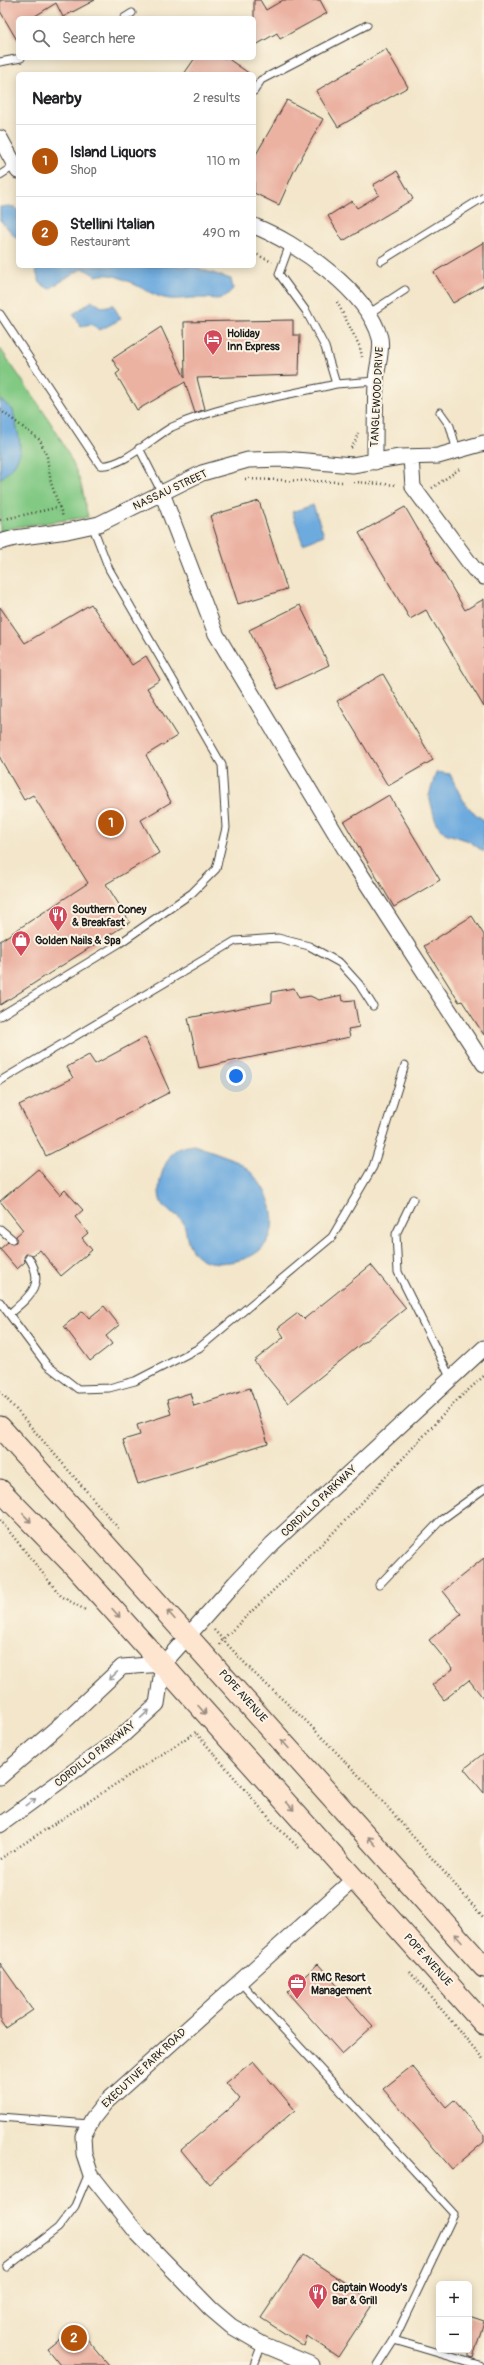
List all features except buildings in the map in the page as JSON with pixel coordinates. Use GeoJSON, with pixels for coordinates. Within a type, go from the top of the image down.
{"type":"FeatureCollection","features":[{"type":"Feature","properties":{"kind":"main road","name":"POPE AVENUE"},"geometry":{"type":"LineString","coordinates":[[0,1427],[189,1635],[484,1967]]}},
{"type":"Feature","properties":{"kind":"main road","name":"POPE AVENUE"},"geometry":{"type":"LineString","coordinates":[[0,1490],[76,1568],[355,1878],[484,2024]]}},
{"type":"Feature","properties":{"kind":"street"},"geometry":{"type":"LineString","coordinates":[[0,138],[16,168]]}},
{"type":"Feature","properties":{"kind":"street","name":"TANGLEWOOD DRIVE"},"geometry":{"type":"LineString","coordinates":[[256,227],[290,244],[339,278],[368,314],[380,339],[380,355],[371,382],[375,462]]}},
{"type":"Feature","properties":{"kind":"street","name":"NASSAU STREET"},"geometry":{"type":"LineString","coordinates":[[0,542],[15,538],[67,531],[92,525],[162,494],[202,473],[248,460],[284,459],[352,465],[411,457],[438,456],[484,443]]}},
{"type":"Feature","properties":{"kind":"street"},"geometry":{"type":"LineString","coordinates":[[411,457],[414,487],[474,570],[484,577]]}},
{"type":"Feature","properties":{"kind":"street"},"geometry":{"type":"LineString","coordinates":[[162,494],[216,634],[349,856],[484,1064]]}},
{"type":"Feature","properties":{"kind":"street","name":"CORDILLO PARKWAY"},"geometry":{"type":"LineString","coordinates":[[0,1825],[122,1736],[157,1704],[163,1664],[203,1619],[272,1544],[484,1348]]}},
{"type":"Feature","properties":{"kind":"street"},"geometry":{"type":"LineString","coordinates":[[0,1776],[68,1718],[122,1668],[163,1664]]}},
{"type":"Feature","properties":{"kind":"street","name":"EXECUTIVE PARK ROAD"},"geometry":{"type":"LineString","coordinates":[[307,2364],[262,2344],[231,2326],[211,2310],[138,2234],[90,2171],[84,2154],[83,2136],[89,2124],[105,2102],[355,1878]]}},
{"type":"Feature","properties":{"kind":"lane"},"geometry":{"type":"LineString","coordinates":[[127,16],[132,13]]}},
{"type":"Feature","properties":{"kind":"lane"},"geometry":{"type":"LineString","coordinates":[[256,88],[261,80],[367,25]]}},
{"type":"Feature","properties":{"kind":"lane"},"geometry":{"type":"LineString","coordinates":[[0,62],[16,59]]}},
{"type":"Feature","properties":{"kind":"lane"},"geometry":{"type":"LineString","coordinates":[[0,175],[16,168]]}},
{"type":"Feature","properties":{"kind":"lane"},"geometry":{"type":"LineString","coordinates":[[381,262],[484,197]]}},
{"type":"Feature","properties":{"kind":"lane"},"geometry":{"type":"LineString","coordinates":[[290,244],[279,274],[306,311],[325,347],[336,384]]}},
{"type":"Feature","properties":{"kind":"lane"},"geometry":{"type":"LineString","coordinates":[[368,314],[405,290]]}},
{"type":"Feature","properties":{"kind":"lane"},"geometry":{"type":"LineString","coordinates":[[0,314],[100,465],[116,463],[171,428],[204,415],[336,384],[371,382]]}},
{"type":"Feature","properties":{"kind":"lane"},"geometry":{"type":"LineString","coordinates":[[440,412],[450,426],[457,451]]}},
{"type":"Feature","properties":{"kind":"lane"},"geometry":{"type":"LineString","coordinates":[[139,448],[162,494]]}},
{"type":"Feature","properties":{"kind":"lane"},"geometry":{"type":"LineString","coordinates":[[0,1016],[120,943],[192,892],[216,869],[226,828],[222,765],[164,668],[108,569],[92,525]]}},
{"type":"Feature","properties":{"kind":"lane"},"geometry":{"type":"LineString","coordinates":[[0,1081],[235,942],[278,938],[309,946],[340,963],[359,984],[374,1006]]}},
{"type":"Feature","properties":{"kind":"lane"},"geometry":{"type":"LineString","coordinates":[[0,1302],[47,1365],[78,1389],[109,1388],[135,1381],[199,1348],[332,1237],[373,1167],[405,1065]]}},
{"type":"Feature","properties":{"kind":"lane"},"geometry":{"type":"LineString","coordinates":[[412,1200],[396,1234],[398,1272],[451,1379]]}},
{"type":"Feature","properties":{"kind":"lane"},"geometry":{"type":"LineString","coordinates":[[0,1229],[12,1239]]}},
{"type":"Feature","properties":{"kind":"lane"},"geometry":{"type":"LineString","coordinates":[[9,1314],[35,1289],[37,1277],[35,1268],[30,1258]]}},
{"type":"Feature","properties":{"kind":"lane"},"geometry":{"type":"LineString","coordinates":[[379,1585],[441,1520],[484,1489]]}},
{"type":"Feature","properties":{"kind":"lane"},"geometry":{"type":"LineString","coordinates":[[239,1981],[454,2214],[394,2340],[378,2365]]}},
{"type":"Feature","properties":{"kind":"lane"},"geometry":{"type":"LineString","coordinates":[[0,2117],[89,2124]]}},
{"type":"Feature","properties":{"kind":"lane"},"geometry":{"type":"LineString","coordinates":[[7,2267],[58,2228],[75,2206],[90,2171]]}},
{"type":"Feature","properties":{"kind":"lane"},"geometry":{"type":"LineString","coordinates":[[394,2340],[479,2365]]}},
{"type":"Feature","properties":{"kind":"lane"},"geometry":{"type":"LineString","coordinates":[[254,2365],[262,2344]]}},
{"type":"Feature","properties":{"kind":"path"},"geometry":{"type":"LineString","coordinates":[[256,254],[282,266]]}},
{"type":"Feature","properties":{"kind":"path"},"geometry":{"type":"LineString","coordinates":[[335,299],[360,347],[371,382]]}},
{"type":"Feature","properties":{"kind":"path"},"geometry":{"type":"LineString","coordinates":[[0,410],[40,440],[47,457],[51,483],[67,531]]}},
{"type":"Feature","properties":{"kind":"path"},"geometry":{"type":"LineString","coordinates":[[354,482],[350,449],[355,442],[359,430]]}},
{"type":"Feature","properties":{"kind":"path"},"geometry":{"type":"LineString","coordinates":[[244,479],[354,482],[431,488],[466,466]]}},
{"type":"Feature","properties":{"kind":"path"},"geometry":{"type":"LineString","coordinates":[[0,520],[60,507]]}},
{"type":"Feature","properties":{"kind":"path"},"geometry":{"type":"LineString","coordinates":[[212,1662],[223,1639],[341,1525],[455,1402],[484,1376]]}},
{"type":"Feature","properties":{"kind":"path"},"geometry":{"type":"LineString","coordinates":[[0,1391],[123,1533]]}},
{"type":"Feature","properties":{"kind":"path"},"geometry":{"type":"LineString","coordinates":[[0,1520],[61,1596],[92,1616]]}},
{"type":"Feature","properties":{"kind":"path"},"geometry":{"type":"LineString","coordinates":[[203,1619],[254,1673],[307,1722],[369,1786],[484,1918]]}},
{"type":"Feature","properties":{"kind":"path"},"geometry":{"type":"LineString","coordinates":[[0,1859],[196,1732]]}},
{"type":"Feature","properties":{"kind":"green space"},"geometry":{"type":"Polygon","coordinates":[[[0,348],[65,447],[83,490],[88,517],[16,527],[0,532],[0,348]]]}},
{"type":"Feature","properties":{"kind":"water"},"geometry":{"type":"Polygon","coordinates":[[[9,206],[16,208],[16,238],[0,220],[0,207],[9,206]]]}},
{"type":"Feature","properties":{"kind":"water"},"geometry":{"type":"Polygon","coordinates":[[[35,268],[83,268],[49,289],[40,283],[35,268]]]}},
{"type":"Feature","properties":{"kind":"water"},"geometry":{"type":"Polygon","coordinates":[[[83,268],[197,268],[231,279],[233,289],[222,298],[218,299],[169,299],[156,295],[121,278],[104,275],[96,276],[83,268]]]}},
{"type":"Feature","properties":{"kind":"water"},"geometry":{"type":"Polygon","coordinates":[[[92,301],[102,307],[113,305],[121,319],[100,330],[91,324],[81,326],[73,314],[92,301]]]}},
{"type":"Feature","properties":{"kind":"water"},"geometry":{"type":"Polygon","coordinates":[[[0,399],[13,410],[20,448],[16,463],[0,479],[0,399]]]}},
{"type":"Feature","properties":{"kind":"water"},"geometry":{"type":"Polygon","coordinates":[[[313,505],[324,535],[303,543],[292,512],[313,505]]]}},
{"type":"Feature","properties":{"kind":"water"},"geometry":{"type":"Polygon","coordinates":[[[436,772],[450,774],[467,806],[477,816],[484,820],[484,852],[469,841],[445,833],[436,823],[429,796],[436,772]]]}},
{"type":"Feature","properties":{"kind":"water"},"geometry":{"type":"Polygon","coordinates":[[[194,1145],[236,1161],[250,1171],[261,1184],[268,1199],[272,1215],[272,1230],[266,1243],[254,1254],[236,1261],[223,1263],[211,1262],[200,1258],[195,1254],[189,1245],[181,1219],[165,1208],[161,1202],[159,1196],[160,1182],[164,1167],[168,1160],[176,1150],[194,1145]]]}},
{"type":"Feature","properties":{"kind":"place","name":"Holiday Inn Express"},"geometry":{"type":"Point","coordinates":[213,356]}},
{"type":"Feature","properties":{"kind":"place","name":"Island Liquors"},"geometry":{"type":"Point","coordinates":[111,823]}},
{"type":"Feature","properties":{"kind":"place","name":"Southern Coney & Breakfast"},"geometry":{"type":"Point","coordinates":[58,932]}},
{"type":"Feature","properties":{"kind":"place","name":"Golden Nails & Spa"},"geometry":{"type":"Point","coordinates":[21,957]}},
{"type":"Feature","properties":{"kind":"place","name":"RMC Resort Management"},"geometry":{"type":"Point","coordinates":[297,2000]}},
{"type":"Feature","properties":{"kind":"place","name":"Captain Woody's Bar & Grill"},"geometry":{"type":"Point","coordinates":[318,2310]}},
{"type":"Feature","properties":{"kind":"place","name":"Stellini Italian"},"geometry":{"type":"Point","coordinates":[74,2338]}}]}
